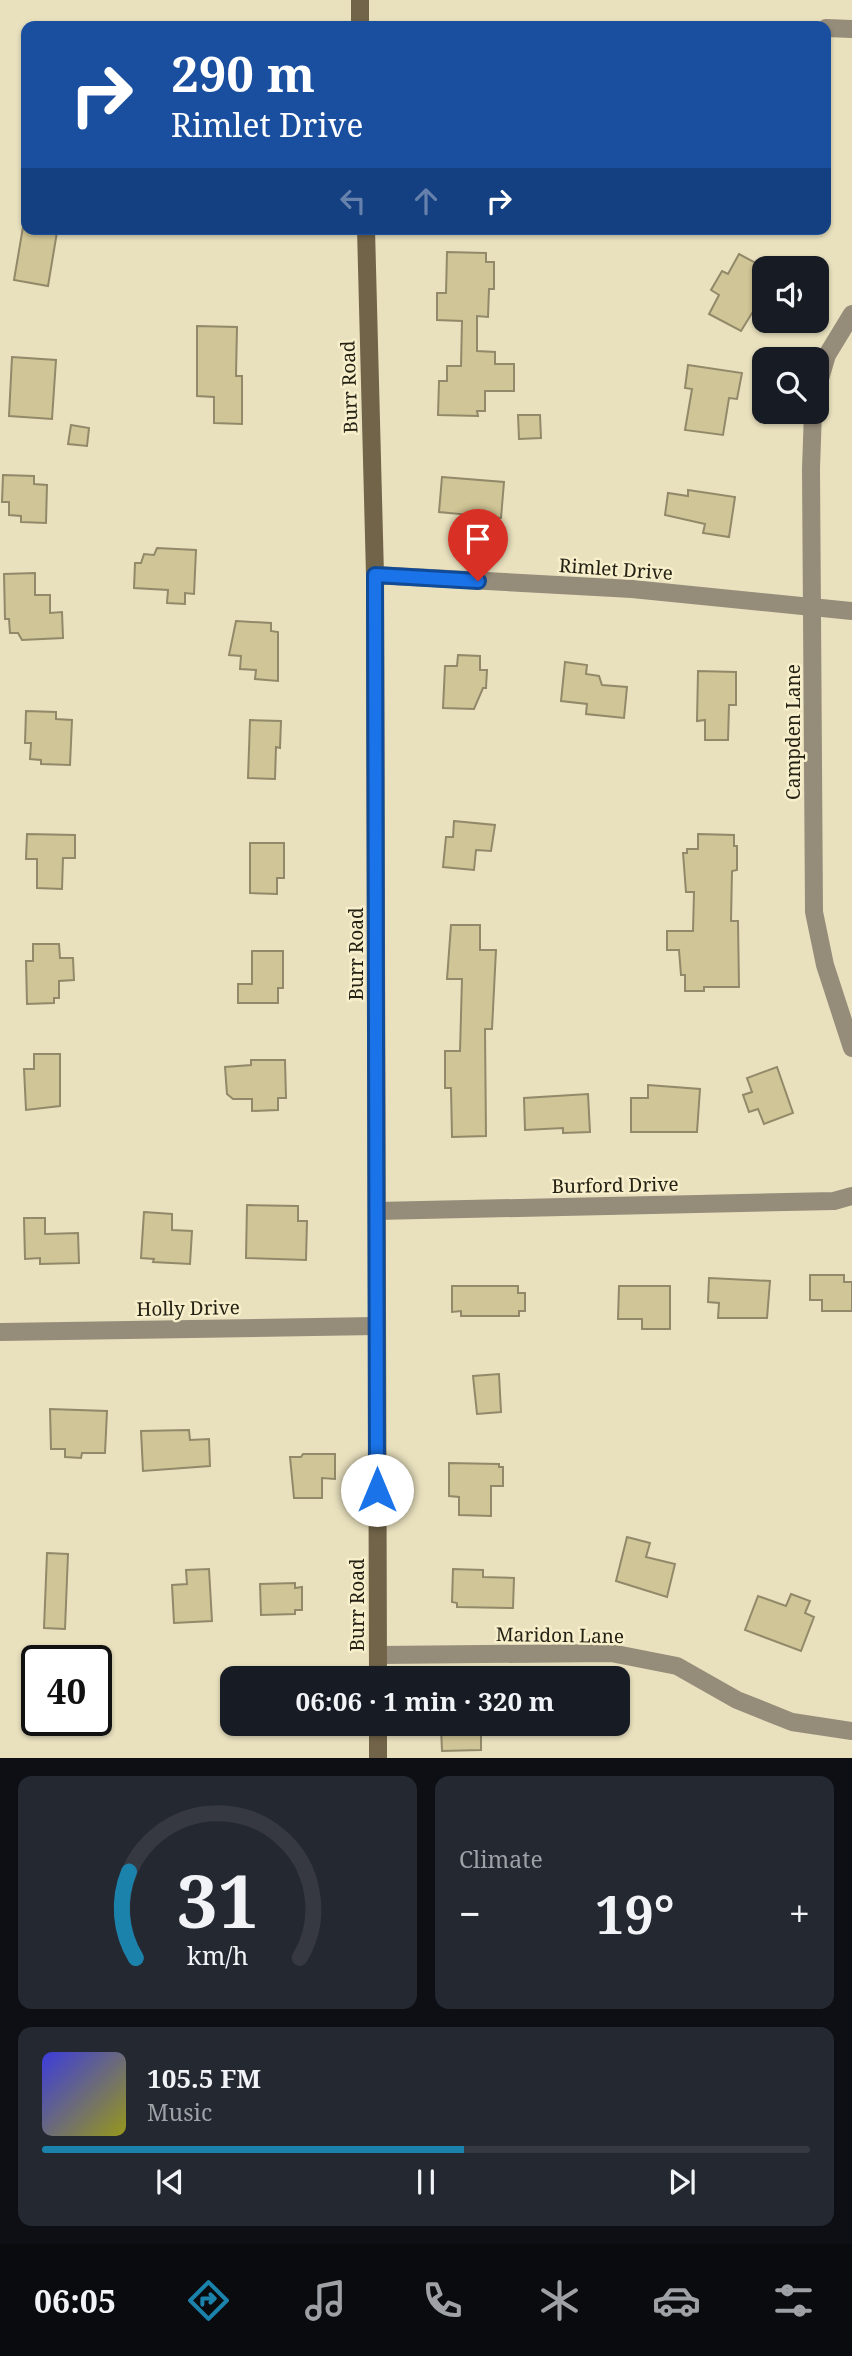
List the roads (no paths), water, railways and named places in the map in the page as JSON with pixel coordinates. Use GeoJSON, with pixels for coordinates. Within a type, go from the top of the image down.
{"type":"FeatureCollection","features":[{"type":"Feature","properties":{"kind":"street"},"geometry":{"type":"LineString","coordinates":[[359,0],[360,21]]}},
{"type":"Feature","properties":{"kind":"street"},"geometry":{"type":"LineString","coordinates":[[831,29],[852,29]]}},
{"type":"Feature","properties":{"kind":"street","name":"Burr Road"},"geometry":{"type":"LineString","coordinates":[[366,235],[375,575],[378,1666]]}},
{"type":"Feature","properties":{"kind":"street"},"geometry":{"type":"LineString","coordinates":[[829,352],[852,314]]}},
{"type":"Feature","properties":{"kind":"street","name":"Campden Lane"},"geometry":{"type":"LineString","coordinates":[[813,424],[814,912],[825,965],[852,1048]]}},
{"type":"Feature","properties":{"kind":"street","name":"Rimlet Drive"},"geometry":{"type":"LineString","coordinates":[[375,575],[632,589],[814,610],[852,611]]}},
{"type":"Feature","properties":{"kind":"street","name":"Burford Drive"},"geometry":{"type":"LineString","coordinates":[[377,1211],[834,1201],[852,1196]]}},
{"type":"Feature","properties":{"kind":"street","name":"Holly Drive"},"geometry":{"type":"LineString","coordinates":[[0,1332],[376,1326]]}},
{"type":"Feature","properties":{"kind":"street","name":"Maridon Lane"},"geometry":{"type":"LineString","coordinates":[[378,1655],[611,1653],[677,1666],[737,1700],[792,1722],[852,1731]]}},
{"type":"Feature","properties":{"kind":"street"},"geometry":{"type":"LineString","coordinates":[[378,1736],[378,1758]]}}]}
